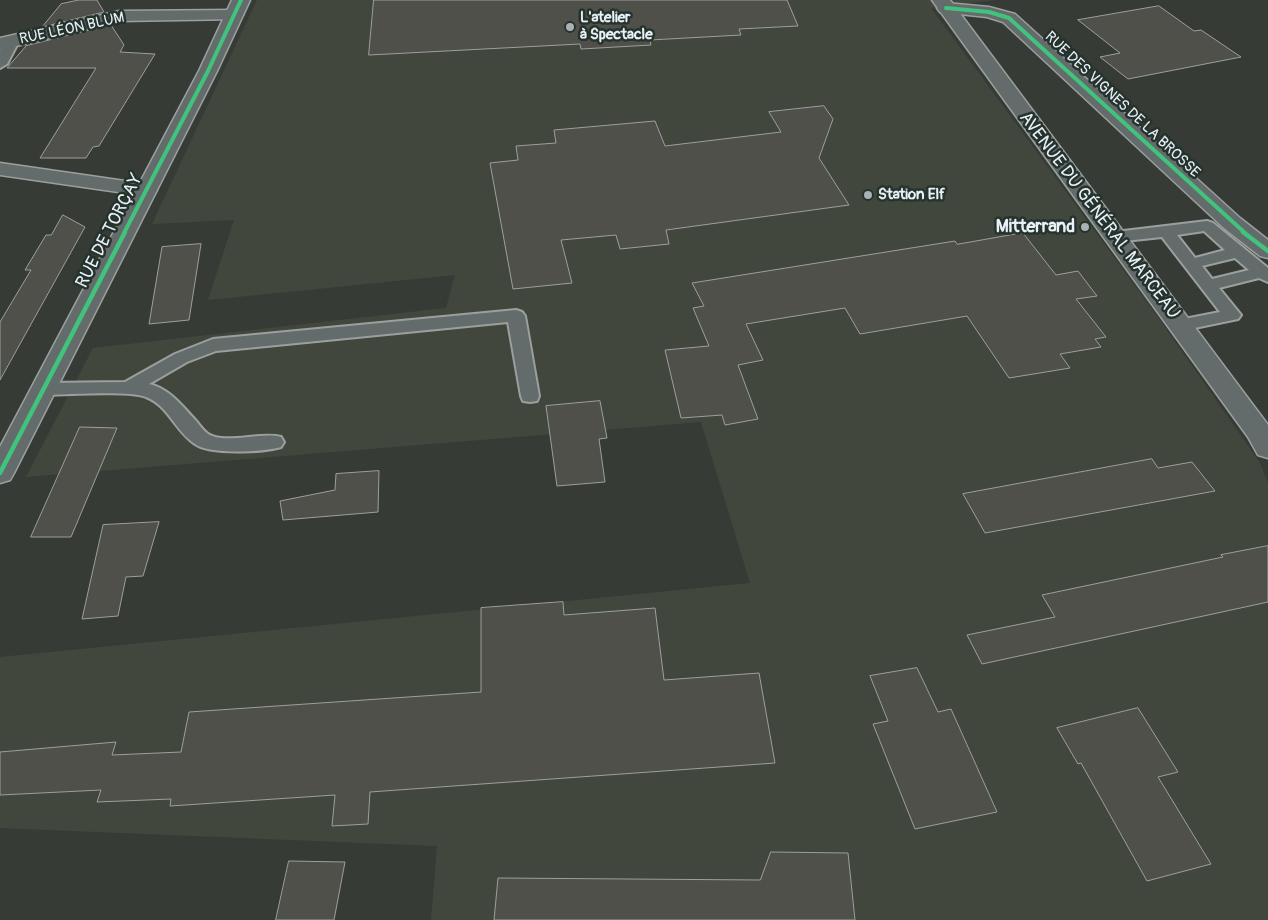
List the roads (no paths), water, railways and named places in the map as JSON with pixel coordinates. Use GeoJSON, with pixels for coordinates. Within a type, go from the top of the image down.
{"type":"FeatureCollection","features":[{"type":"Feature","properties":{"kind":"street","name":"AVENUE DU GÉNÉRAL MARCEAU"},"geometry":{"type":"LineString","coordinates":[[944,4],[1114,237],[1265,439]]}},
{"type":"Feature","properties":{"kind":"street","name":"RUE DES VIGNES DE LA BROSSE"},"geometry":{"type":"LineString","coordinates":[[944,4],[989,12],[1009,18],[1232,223],[1268,251]]}},
{"type":"Feature","properties":{"kind":"street","name":"RUE LÉON BLUM"},"geometry":{"type":"LineString","coordinates":[[6,42],[119,16],[238,8]]}},
{"type":"Feature","properties":{"kind":"street","name":"RUE DE TORÇAY"},"geometry":{"type":"LineString","coordinates":[[0,472],[238,8]]}},
{"type":"Feature","properties":{"kind":"street"},"geometry":{"type":"LineString","coordinates":[[0,169],[146,190]]}},
{"type":"Feature","properties":{"kind":"lane"},"geometry":{"type":"LineString","coordinates":[[0,64],[6,42]]}},
{"type":"Feature","properties":{"kind":"lane"},"geometry":{"type":"LineString","coordinates":[[1114,237],[1208,226],[1266,278]]}},
{"type":"Feature","properties":{"kind":"lane"},"geometry":{"type":"LineString","coordinates":[[1166,232],[1232,315],[1180,325]]}},
{"type":"Feature","properties":{"kind":"lane"},"geometry":{"type":"LineString","coordinates":[[1187,258],[1232,247]]}},
{"type":"Feature","properties":{"kind":"lane"},"geometry":{"type":"LineString","coordinates":[[1213,291],[1266,278]]}},
{"type":"Feature","properties":{"kind":"lane"},"geometry":{"type":"LineString","coordinates":[[128,388],[181,358],[213,345],[516,316],[530,396]]}},
{"type":"Feature","properties":{"kind":"lane"},"geometry":{"type":"LineString","coordinates":[[44,389],[128,388],[152,391],[169,404],[202,440],[232,445],[274,442]]}},
{"type":"Feature","properties":{"kind":"place","name":"L'atelier à Spectacle"},"geometry":{"type":"Point","coordinates":[570,27]}},
{"type":"Feature","properties":{"kind":"place","name":"Station Elf"},"geometry":{"type":"Point","coordinates":[868,195]}},
{"type":"Feature","properties":{"kind":"place","name":"Mitterrand"},"geometry":{"type":"Point","coordinates":[1085,227]}}]}
